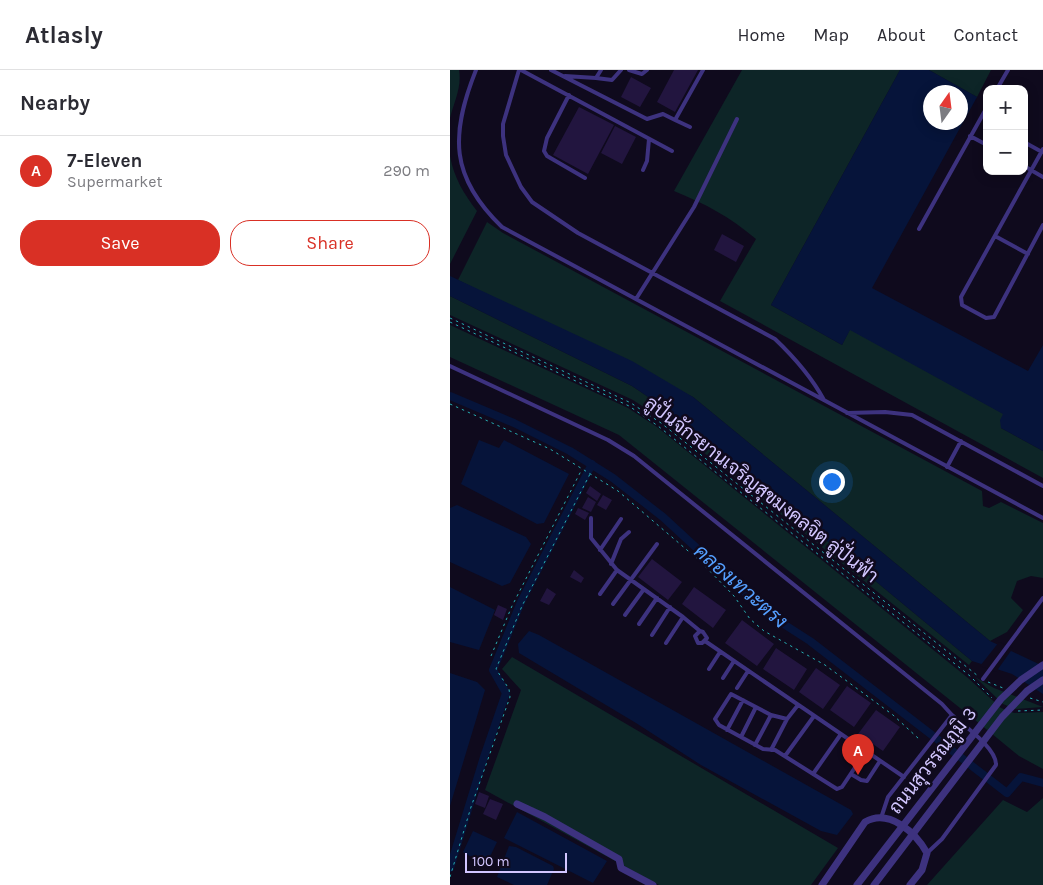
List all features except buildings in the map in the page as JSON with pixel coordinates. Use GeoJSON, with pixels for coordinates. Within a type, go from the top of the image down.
{"type":"FeatureCollection","features":[{"type":"Feature","properties":{"kind":"street","name":"ถนนสุวรรณภูมิ 3"},"geometry":{"type":"LineString","coordinates":[[856,885],[1001,699],[1043,665]]}},
{"type":"Feature","properties":{"kind":"street","name":"ถนนสุวรรณภูมิ 3"},"geometry":{"type":"LineString","coordinates":[[874,885],[1002,717],[1027,691],[1043,680]]}},
{"type":"Feature","properties":{"kind":"street"},"geometry":{"type":"LineString","coordinates":[[517,804],[545,817],[619,860],[621,868],[653,885]]}},
{"type":"Feature","properties":{"kind":"street"},"geometry":{"type":"LineString","coordinates":[[822,885],[865,822],[872,818],[892,820],[919,839],[927,853],[922,870],[910,885]]}},
{"type":"Feature","properties":{"kind":"lane"},"geometry":{"type":"LineString","coordinates":[[476,70],[458,107],[454,126],[454,151],[458,171],[467,191],[480,208],[502,227],[1043,518]]}},
{"type":"Feature","properties":{"kind":"lane"},"geometry":{"type":"LineString","coordinates":[[672,152],[520,70],[503,124],[503,136],[506,155],[521,187],[532,202],[558,221],[775,339],[799,362],[815,382],[824,400]]}},
{"type":"Feature","properties":{"kind":"lane"},"geometry":{"type":"LineString","coordinates":[[552,70],[647,119],[663,114],[690,127]]}},
{"type":"Feature","properties":{"kind":"lane"},"geometry":{"type":"LineString","coordinates":[[596,78],[601,70]]}},
{"type":"Feature","properties":{"kind":"lane"},"geometry":{"type":"LineString","coordinates":[[562,76],[612,80],[621,70]]}},
{"type":"Feature","properties":{"kind":"lane"},"geometry":{"type":"LineString","coordinates":[[629,70],[642,74],[647,70]]}},
{"type":"Feature","properties":{"kind":"lane"},"geometry":{"type":"LineString","coordinates":[[675,120],[703,70]]}},
{"type":"Feature","properties":{"kind":"lane"},"geometry":{"type":"LineString","coordinates":[[999,85],[1008,70]]}},
{"type":"Feature","properties":{"kind":"lane"},"geometry":{"type":"LineString","coordinates":[[569,95],[546,138],[544,151],[547,156],[585,178]]}},
{"type":"Feature","properties":{"kind":"lane"},"geometry":{"type":"LineString","coordinates":[[918,230],[983,113]]}},
{"type":"Feature","properties":{"kind":"lane"},"geometry":{"type":"LineString","coordinates":[[636,299],[694,207],[737,119]]}},
{"type":"Feature","properties":{"kind":"lane"},"geometry":{"type":"LineString","coordinates":[[970,136],[983,143]]}},
{"type":"Feature","properties":{"kind":"lane"},"geometry":{"type":"LineString","coordinates":[[643,170],[648,161],[649,139]]}},
{"type":"Feature","properties":{"kind":"lane"},"geometry":{"type":"LineString","coordinates":[[1028,144],[1043,151],[960,301],[962,305],[986,318],[994,317],[1043,225]]}},
{"type":"Feature","properties":{"kind":"lane"},"geometry":{"type":"LineString","coordinates":[[1028,168],[1043,177]]}},
{"type":"Feature","properties":{"kind":"lane"},"geometry":{"type":"LineString","coordinates":[[995,236],[1028,254]]}},
{"type":"Feature","properties":{"kind":"lane"},"geometry":{"type":"LineString","coordinates":[[450,366],[608,440],[634,456],[927,690],[989,748],[996,761],[993,767],[942,838],[927,853]]}},
{"type":"Feature","properties":{"kind":"lane"},"geometry":{"type":"LineString","coordinates":[[845,413],[902,413],[929,423],[1043,486]]}},
{"type":"Feature","properties":{"kind":"lane"},"geometry":{"type":"LineString","coordinates":[[947,467],[961,441]]}},
{"type":"Feature","properties":{"kind":"lane"},"geometry":{"type":"LineString","coordinates":[[592,518],[591,538],[611,564],[706,634],[705,641]]}},
{"type":"Feature","properties":{"kind":"lane"},"geometry":{"type":"LineString","coordinates":[[600,550],[621,520]]}},
{"type":"Feature","properties":{"kind":"lane"},"geometry":{"type":"LineString","coordinates":[[611,564],[621,539],[629,532]]}},
{"type":"Feature","properties":{"kind":"lane"},"geometry":{"type":"LineString","coordinates":[[613,604],[657,544]]}},
{"type":"Feature","properties":{"kind":"lane"},"geometry":{"type":"LineString","coordinates":[[600,594],[617,570]]}},
{"type":"Feature","properties":{"kind":"lane"},"geometry":{"type":"LineString","coordinates":[[625,615],[644,589]]}},
{"type":"Feature","properties":{"kind":"lane"},"geometry":{"type":"LineString","coordinates":[[639,624],[657,598]]}},
{"type":"Feature","properties":{"kind":"lane"},"geometry":{"type":"LineString","coordinates":[[983,679],[1043,598]]}},
{"type":"Feature","properties":{"kind":"lane"},"geometry":{"type":"LineString","coordinates":[[652,635],[670,607]]}},
{"type":"Feature","properties":{"kind":"lane"},"geometry":{"type":"LineString","coordinates":[[666,643],[683,616]]}},
{"type":"Feature","properties":{"kind":"lane"},"geometry":{"type":"LineString","coordinates":[[700,631],[695,636],[695,640],[698,643],[705,641]]}},
{"type":"Feature","properties":{"kind":"lane"},"geometry":{"type":"LineString","coordinates":[[705,641],[904,778]]}},
{"type":"Feature","properties":{"kind":"lane"},"geometry":{"type":"LineString","coordinates":[[709,669],[720,652]]}},
{"type":"Feature","properties":{"kind":"lane"},"geometry":{"type":"LineString","coordinates":[[723,678],[734,662]]}},
{"type":"Feature","properties":{"kind":"lane"},"geometry":{"type":"LineString","coordinates":[[737,688],[748,671]]}},
{"type":"Feature","properties":{"kind":"lane"},"geometry":{"type":"LineString","coordinates":[[787,719],[770,714],[731,694],[715,719],[718,725],[755,745],[775,750],[840,790],[866,751]]}},
{"type":"Feature","properties":{"kind":"lane"},"geometry":{"type":"LineString","coordinates":[[727,730],[743,700]]}},
{"type":"Feature","properties":{"kind":"lane"},"geometry":{"type":"LineString","coordinates":[[771,750],[787,719],[798,705]]}},
{"type":"Feature","properties":{"kind":"lane"},"geometry":{"type":"LineString","coordinates":[[741,737],[756,707]]}},
{"type":"Feature","properties":{"kind":"lane"},"geometry":{"type":"LineString","coordinates":[[755,745],[770,714]]}},
{"type":"Feature","properties":{"kind":"lane"},"geometry":{"type":"LineString","coordinates":[[881,818],[888,797],[952,715]]}},
{"type":"Feature","properties":{"kind":"lane"},"geometry":{"type":"LineString","coordinates":[[785,756],[814,716]]}},
{"type":"Feature","properties":{"kind":"lane"},"geometry":{"type":"LineString","coordinates":[[813,774],[841,734]]}},
{"type":"Feature","properties":{"kind":"lane"},"geometry":{"type":"LineString","coordinates":[[851,774],[861,780],[867,780],[880,761]]}},
{"type":"Feature","properties":{"kind":"path","name":"ลู่ปั่นจักรยานเจริญสุขมงคลจิต ลู่ปั่นฟ้า"},"geometry":{"type":"LineString","coordinates":[[450,318],[631,403],[661,422],[983,679],[1005,689]]}},
{"type":"Feature","properties":{"kind":"path"},"geometry":{"type":"LineString","coordinates":[[450,322],[629,406],[658,426],[970,676],[997,702]]}},
{"type":"Feature","properties":{"kind":"path"},"geometry":{"type":"LineString","coordinates":[[450,404],[550,449],[590,473],[642,510],[701,562],[734,596],[750,619],[764,631],[825,665],[893,715],[919,739]]}},
{"type":"Feature","properties":{"kind":"path"},"geometry":{"type":"LineString","coordinates":[[490,656],[512,606],[582,468]]}},
{"type":"Feature","properties":{"kind":"path"},"geometry":{"type":"LineString","coordinates":[[450,877],[471,807],[510,697],[509,689],[496,669],[522,606],[590,473]]}},
{"type":"Feature","properties":{"kind":"path"},"geometry":{"type":"LineString","coordinates":[[1023,695],[1043,702]]}},
{"type":"Feature","properties":{"kind":"path"},"geometry":{"type":"LineString","coordinates":[[1014,711],[1043,710]]}},
{"type":"Feature","properties":{"kind":"green space"},"geometry":{"type":"Polygon","coordinates":[[[450,70],[459,70],[460,76],[459,88],[450,118],[450,70]]]}},
{"type":"Feature","properties":{"kind":"green space"},"geometry":{"type":"Polygon","coordinates":[[[742,70],[900,70],[771,305],[842,345],[850,329],[1004,414],[1001,428],[1043,451],[1043,478],[720,301],[756,239],[737,224],[717,212],[674,191],[742,70]]]}},
{"type":"Feature","properties":{"kind":"green space"},"geometry":{"type":"Polygon","coordinates":[[[929,70],[991,70],[977,97],[968,92],[968,85],[956,85],[929,70]]]}},
{"type":"Feature","properties":{"kind":"green space"},"geometry":{"type":"Polygon","coordinates":[[[450,156],[460,185],[477,211],[450,264],[450,156]]]}},
{"type":"Feature","properties":{"kind":"green space"},"geometry":{"type":"Polygon","coordinates":[[[487,222],[503,233],[982,491],[983,506],[989,508],[1001,502],[1043,523],[1043,578],[1031,576],[1017,581],[1011,598],[1023,610],[1007,632],[990,641],[693,397],[458,280],[487,222]]]}},
{"type":"Feature","properties":{"kind":"green space"},"geometry":{"type":"Polygon","coordinates":[[[450,296],[632,386],[675,415],[972,661],[969,665],[663,420],[633,400],[450,315],[450,296]]]}},
{"type":"Feature","properties":{"kind":"green space"},"geometry":{"type":"Polygon","coordinates":[[[450,325],[628,408],[657,427],[968,678],[1001,708],[1014,713],[1043,712],[1043,769],[1019,756],[969,715],[974,709],[970,706],[965,712],[619,435],[450,357],[450,325]]]}},
{"type":"Feature","properties":{"kind":"green space"},"geometry":{"type":"Polygon","coordinates":[[[512,657],[838,848],[811,885],[659,885],[485,790],[521,690],[502,669],[512,657]]]}},
{"type":"Feature","properties":{"kind":"green space"},"geometry":{"type":"Polygon","coordinates":[[[975,677],[994,688],[1043,707],[1015,709],[1003,704],[975,677]]]}},
{"type":"Feature","properties":{"kind":"green space"},"geometry":{"type":"Polygon","coordinates":[[[1043,798],[1043,885],[927,885],[1003,800],[1027,812],[1043,798]]]}},
{"type":"Feature","properties":{"kind":"water"},"geometry":{"type":"Polygon","coordinates":[[[900,70],[929,70],[956,85],[923,85],[923,130],[959,130],[872,288],[1028,371],[1043,345],[1043,451],[1001,428],[1000,420],[1003,414],[850,330],[842,345],[771,305],[900,70]]]}},
{"type":"Feature","properties":{"kind":"water"},"geometry":{"type":"Polygon","coordinates":[[[968,92],[977,97],[968,113],[968,92]]]}},
{"type":"Feature","properties":{"kind":"water"},"geometry":{"type":"Polygon","coordinates":[[[450,276],[632,361],[693,397],[990,641],[1043,666],[1043,694],[1012,674],[972,661],[675,415],[632,386],[450,296],[450,276]]]}},
{"type":"Feature","properties":{"kind":"water"},"geometry":{"type":"Polygon","coordinates":[[[479,440],[499,448],[504,440],[569,474],[544,523],[537,524],[461,484],[479,440]]]}},
{"type":"Feature","properties":{"kind":"water"},"geometry":{"type":"Polygon","coordinates":[[[457,505],[526,537],[531,544],[510,583],[502,586],[450,562],[450,508],[457,505]]]}},
{"type":"Feature","properties":{"kind":"water"},"geometry":{"type":"Polygon","coordinates":[[[450,587],[495,610],[479,650],[450,642],[450,587]]]}},
{"type":"Feature","properties":{"kind":"water"},"geometry":{"type":"Polygon","coordinates":[[[529,631],[851,810],[853,814],[837,835],[821,831],[701,765],[636,723],[519,653],[518,644],[529,631]]]}},
{"type":"Feature","properties":{"kind":"water"},"geometry":{"type":"Polygon","coordinates":[[[450,673],[477,682],[485,690],[450,806],[450,673]]]}},
{"type":"Feature","properties":{"kind":"water"},"geometry":{"type":"Polygon","coordinates":[[[517,812],[607,861],[593,883],[504,838],[517,812]]]}},
{"type":"Feature","properties":{"kind":"water"},"geometry":{"type":"Polygon","coordinates":[[[473,831],[497,842],[486,865],[463,852],[473,831]]]}},
{"type":"Feature","properties":{"kind":"water"},"geometry":{"type":"Polygon","coordinates":[[[509,846],[516,847],[553,866],[554,869],[547,885],[514,885],[497,877],[509,846]]]}},
{"type":"Feature","properties":{"kind":"pier"},"geometry":{"type":"Polygon","coordinates":[[[999,642],[1013,648],[996,672],[980,666],[999,642]]]}},
{"type":"Feature","properties":{"kind":"waterway","name":"คลองเทวะตรง"},"geometry":{"type":"LineString","coordinates":[[450,396],[514,423],[570,451],[613,478],[663,517],[768,614],[810,641],[1007,793],[1021,777],[1043,783]]}},
{"type":"Feature","properties":{"kind":"waterway"},"geometry":{"type":"LineString","coordinates":[[450,868],[506,693],[493,670],[521,602],[592,464]]}},
{"type":"Feature","properties":{"kind":"place","name":"7-Eleven"},"geometry":{"type":"Point","coordinates":[858,775]}}]}
